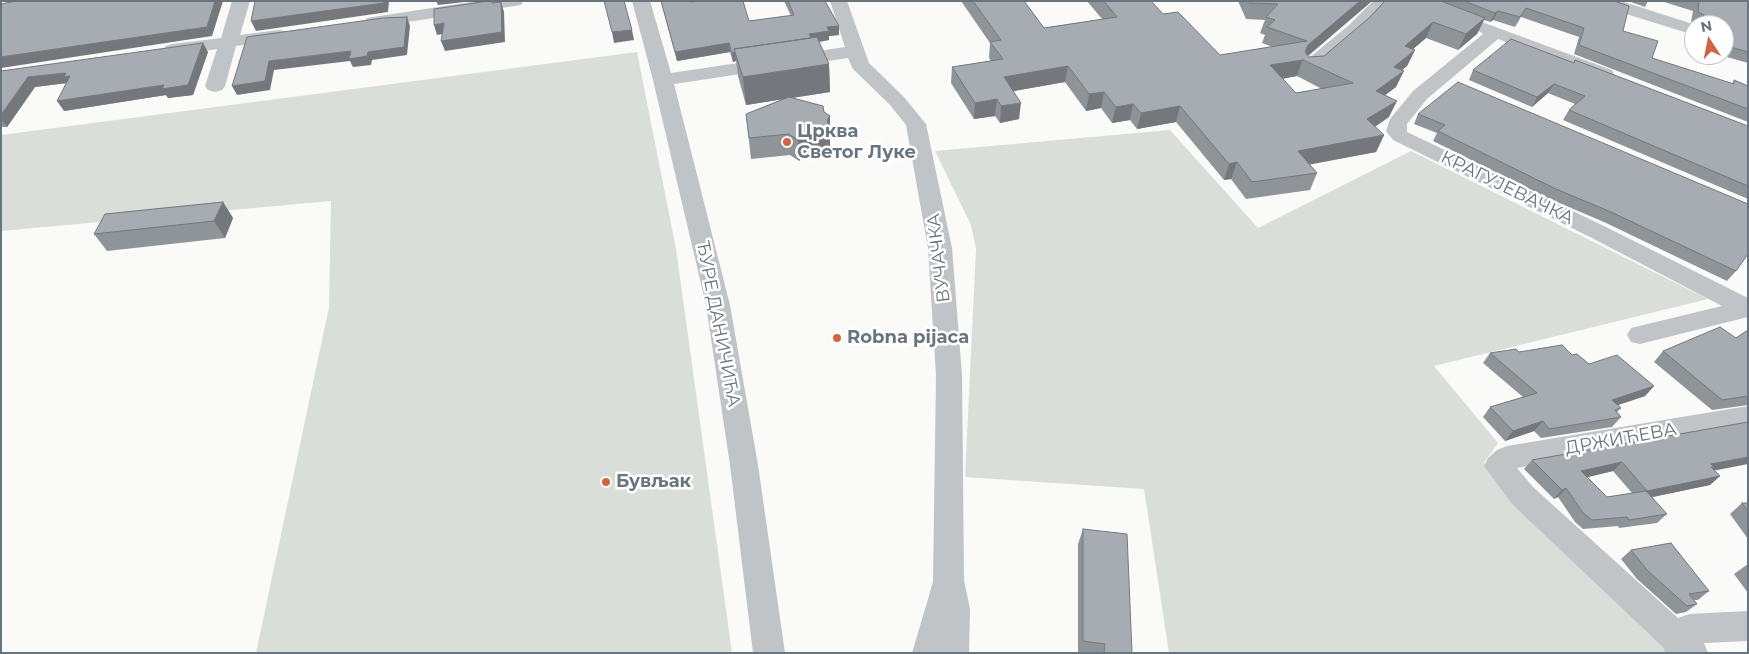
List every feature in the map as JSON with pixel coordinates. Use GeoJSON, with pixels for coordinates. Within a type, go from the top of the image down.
{"type":"FeatureCollection","features":[{"type":"Feature","properties":{"kind":"street"},"geometry":{"type":"LineString","coordinates":[[215,86],[242,1]]}},
{"type":"Feature","properties":{"kind":"street"},"geometry":{"type":"LineString","coordinates":[[354,24],[411,9],[515,1]]}},
{"type":"Feature","properties":{"kind":"street","name":"ЂУРЕ ДАНИЧИЋА"},"geometry":{"type":"LineString","coordinates":[[641,1],[663,80],[718,305],[744,465],[769,653]]}},
{"type":"Feature","properties":{"kind":"street","name":"ВУЧАЧКА"},"geometry":{"type":"LineString","coordinates":[[838,1],[860,65],[897,101],[916,124],[940,248],[949,375],[948,580],[954,609],[953,653]]}},
{"type":"Feature","properties":{"kind":"street"},"geometry":{"type":"LineString","coordinates":[[1310,67],[1355,29],[1383,1]]}},
{"type":"Feature","properties":{"kind":"street"},"geometry":{"type":"LineString","coordinates":[[1603,1],[1684,27]]}},
{"type":"Feature","properties":{"kind":"street"},"geometry":{"type":"LineString","coordinates":[[1469,22],[1618,80]]}},
{"type":"Feature","properties":{"kind":"street"},"geometry":{"type":"LineString","coordinates":[[154,52],[297,32]]}},
{"type":"Feature","properties":{"kind":"street","name":"КРАГУЈЕВАЧКА"},"geometry":{"type":"LineString","coordinates":[[1496,32],[1450,81],[1420,95],[1397,124],[1396,130],[1400,136],[1598,232],[1747,308]]}},
{"type":"Feature","properties":{"kind":"street"},"geometry":{"type":"LineString","coordinates":[[663,80],[855,51]]}},
{"type":"Feature","properties":{"kind":"street","name":"КРАГУЈЕВАЧКА"},"geometry":{"type":"LineString","coordinates":[[1640,335],[1747,308]]}},
{"type":"Feature","properties":{"kind":"street","name":"ДРЖИЋЕВА"},"geometry":{"type":"LineString","coordinates":[[1684,649],[1523,496],[1498,466],[1507,458],[1748,417]]}},
{"type":"Feature","properties":{"kind":"street","name":"ВУЧАЧКА"},"geometry":{"type":"LineString","coordinates":[[928,653],[948,580]]}},
{"type":"Feature","properties":{"kind":"street"},"geometry":{"type":"LineString","coordinates":[[1684,649],[1689,629],[1748,626]]}},
{"type":"Feature","properties":{"kind":"shaded area"},"geometry":{"type":"Polygon","coordinates":[[[637,52],[676,249],[732,653],[256,653],[329,307],[331,201],[1,231],[1,135],[637,52]]]}},
{"type":"Feature","properties":{"kind":"shaded area"},"geometry":{"type":"Polygon","coordinates":[[[1170,130],[1258,228],[1411,151],[1708,299],[1434,366],[1498,443],[1484,463],[1519,504],[1681,653],[1169,653],[1144,489],[965,477],[976,249],[971,225],[935,151],[1170,130]]]}},
{"type":"Feature","properties":{"kind":"building"},"geometry":{"type":"Polygon","coordinates":[[[16,1],[215,1],[207,27],[1,57],[1,4],[16,1]]]}},
{"type":"Feature","properties":{"kind":"building"},"geometry":{"type":"Polygon","coordinates":[[[255,1],[384,1],[384,3],[251,21],[255,1]]]}},
{"type":"Feature","properties":{"kind":"building"},"geometry":{"type":"Polygon","coordinates":[[[492,1],[492,3],[501,2],[502,32],[441,41],[444,23],[434,25],[434,9],[492,1]]]}},
{"type":"Feature","properties":{"kind":"building"},"geometry":{"type":"Polygon","coordinates":[[[604,1],[624,1],[632,30],[612,32],[604,1]]]}},
{"type":"Feature","properties":{"kind":"building"},"geometry":{"type":"Polygon","coordinates":[[[661,1],[743,1],[749,21],[794,15],[788,1],[825,1],[839,26],[827,27],[829,31],[809,34],[811,38],[734,49],[735,52],[732,53],[729,43],[675,52],[661,1]]]}},
{"type":"Feature","properties":{"kind":"building"},"geometry":{"type":"Polygon","coordinates":[[[973,1],[1024,1],[1044,28],[1117,17],[1104,1],[1151,1],[1163,14],[1178,12],[1220,55],[1307,41],[1267,27],[1275,20],[1266,17],[1278,4],[1250,3],[1249,1],[1360,1],[1308,45],[1305,52],[1309,57],[1324,56],[1369,18],[1385,1],[1441,1],[1485,18],[1466,34],[1433,22],[1405,46],[1415,50],[1394,67],[1404,71],[1376,91],[1397,101],[1367,119],[1384,135],[1298,151],[1317,173],[1252,182],[1237,162],[1229,164],[1180,106],[1141,113],[1133,104],[1116,107],[1104,92],[1089,94],[1068,66],[1004,77],[1021,103],[1001,106],[997,99],[975,103],[952,67],[1003,59],[990,42],[1001,40],[973,1]],[[1303,60],[1270,65],[1296,93],[1353,83],[1303,60]]]}},
{"type":"Feature","properties":{"kind":"building"},"geometry":{"type":"Polygon","coordinates":[[[1464,1],[1614,1],[1629,6],[1623,31],[1658,41],[1652,58],[1734,84],[1734,80],[1748,86],[1748,109],[1579,45],[1584,28],[1526,8],[1520,17],[1498,11],[1495,13],[1464,1]]]}},
{"type":"Feature","properties":{"kind":"building"},"geometry":{"type":"Polygon","coordinates":[[[1697,1],[1748,1],[1748,52],[1734,48],[1734,15],[1704,15],[1698,12],[1699,2],[1697,1]]]}},
{"type":"Feature","properties":{"kind":"building"},"geometry":{"type":"Polygon","coordinates":[[[407,17],[404,47],[368,52],[367,56],[349,59],[351,51],[269,61],[265,81],[232,86],[247,37],[383,18],[407,17]]]}},
{"type":"Feature","properties":{"kind":"building"},"geometry":{"type":"Polygon","coordinates":[[[817,37],[829,64],[743,77],[734,49],[817,37]]]}},
{"type":"Feature","properties":{"kind":"building"},"geometry":{"type":"Polygon","coordinates":[[[1511,39],[1574,63],[1575,60],[1748,126],[1748,186],[1569,110],[1585,96],[1554,84],[1537,97],[1473,70],[1511,39]]]}},
{"type":"Feature","properties":{"kind":"building"},"geometry":{"type":"Polygon","coordinates":[[[203,43],[188,85],[162,89],[164,85],[57,101],[70,76],[64,77],[66,73],[28,77],[1,115],[1,71],[203,43]]]}},
{"type":"Feature","properties":{"kind":"building"},"geometry":{"type":"Polygon","coordinates":[[[1458,82],[1748,204],[1748,254],[1736,271],[1611,212],[1556,189],[1438,131],[1445,125],[1418,114],[1458,82]]]}},
{"type":"Feature","properties":{"kind":"building"},"geometry":{"type":"Polygon","coordinates":[[[789,97],[823,106],[824,112],[830,116],[827,120],[830,129],[803,132],[798,140],[789,134],[749,138],[746,114],[789,97]]]}},
{"type":"Feature","properties":{"kind":"building"},"geometry":{"type":"Polygon","coordinates":[[[223,202],[214,221],[94,234],[105,214],[223,202]]]}},
{"type":"Feature","properties":{"kind":"building"},"geometry":{"type":"Polygon","coordinates":[[[1720,327],[1736,338],[1748,330],[1748,396],[1722,400],[1663,351],[1720,327]]]}},
{"type":"Feature","properties":{"kind":"building"},"geometry":{"type":"Polygon","coordinates":[[[1562,345],[1572,355],[1577,354],[1589,364],[1617,355],[1654,386],[1612,400],[1621,408],[1615,410],[1621,417],[1549,429],[1543,421],[1513,431],[1490,407],[1537,393],[1490,353],[1516,349],[1519,352],[1562,345]]]}},
{"type":"Feature","properties":{"kind":"building"},"geometry":{"type":"Polygon","coordinates":[[[1748,422],[1748,457],[1711,464],[1714,467],[1711,467],[1720,476],[1647,491],[1622,462],[1581,471],[1607,497],[1646,491],[1667,514],[1629,520],[1627,517],[1592,520],[1583,513],[1566,488],[1562,490],[1532,460],[1748,422]]]}},
{"type":"Feature","properties":{"kind":"building"},"geometry":{"type":"Polygon","coordinates":[[[1742,503],[1748,503],[1748,511],[1742,503]]]}},
{"type":"Feature","properties":{"kind":"building"},"geometry":{"type":"Polygon","coordinates":[[[1083,529],[1127,534],[1132,653],[1104,653],[1105,644],[1083,641],[1083,529]]]}},
{"type":"Feature","properties":{"kind":"building"},"geometry":{"type":"Polygon","coordinates":[[[1671,543],[1709,591],[1689,594],[1697,604],[1687,606],[1647,570],[1631,550],[1671,543]]]}},
{"type":"Feature","properties":{"kind":"place","name":"Црква Светог Луке"},"geometry":{"type":"Point","coordinates":[787,142]}},
{"type":"Feature","properties":{"kind":"place","name":"Robna pijaca"},"geometry":{"type":"Point","coordinates":[837,338]}},
{"type":"Feature","properties":{"kind":"place","name":"Бувљак"},"geometry":{"type":"Point","coordinates":[606,482]}}]}
